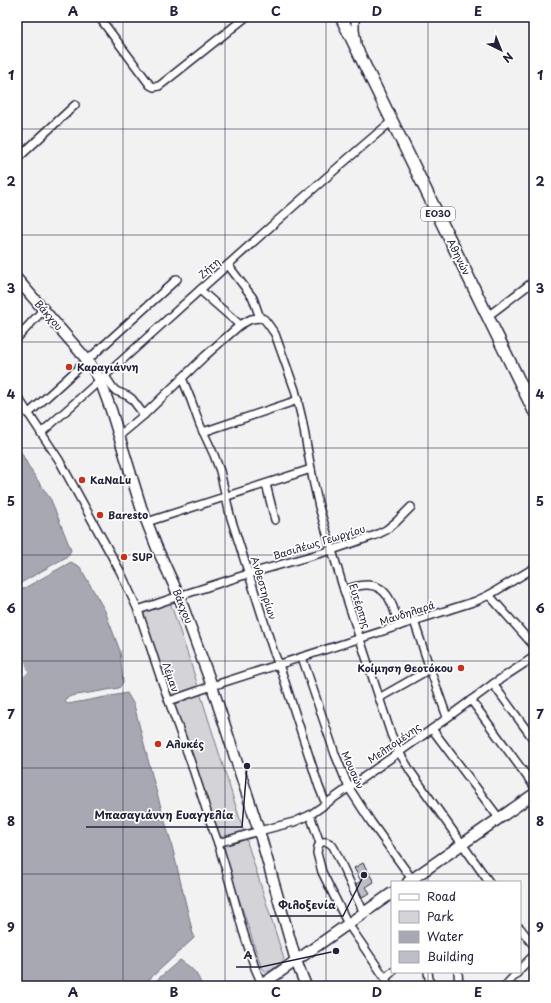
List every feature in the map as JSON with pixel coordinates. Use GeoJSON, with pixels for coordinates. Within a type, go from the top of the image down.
{"type":"FeatureCollection","features":[{"type":"Feature","properties":{"kind":"main road","name":"Αθηνών"},"geometry":{"type":"LineString","coordinates":[[341,17],[534,411]]}},
{"type":"Feature","properties":{"kind":"street"},"geometry":{"type":"LineString","coordinates":[[98,17],[150,85],[154,87],[159,86],[175,74],[246,17]]}},
{"type":"Feature","properties":{"kind":"street"},"geometry":{"type":"LineString","coordinates":[[355,17],[357,43],[363,60]]}},
{"type":"Feature","properties":{"kind":"street"},"geometry":{"type":"LineString","coordinates":[[17,159],[75,105]]}},
{"type":"Feature","properties":{"kind":"street","name":"Ζήτη"},"geometry":{"type":"LineString","coordinates":[[41,433],[289,210],[392,121]]}},
{"type":"Feature","properties":{"kind":"street"},"geometry":{"type":"LineString","coordinates":[[119,436],[144,415],[205,356],[240,325],[250,319],[260,318],[254,298],[228,265]]}},
{"type":"Feature","properties":{"kind":"street","name":"Βάκχου"},"geometry":{"type":"LineString","coordinates":[[17,279],[102,378],[141,507],[157,548],[179,596],[212,686],[259,831],[296,961],[306,986]]}},
{"type":"Feature","properties":{"kind":"street"},"geometry":{"type":"LineString","coordinates":[[28,414],[177,279]]}},
{"type":"Feature","properties":{"kind":"street"},"geometry":{"type":"LineString","coordinates":[[488,316],[534,281]]}},
{"type":"Feature","properties":{"kind":"street"},"geometry":{"type":"LineString","coordinates":[[200,290],[240,325]]}},
{"type":"Feature","properties":{"kind":"street"},"geometry":{"type":"LineString","coordinates":[[17,338],[44,309]]}},
{"type":"Feature","properties":{"kind":"street","name":"Ευτέρπης"},"geometry":{"type":"LineString","coordinates":[[260,318],[266,321],[272,329],[296,390],[319,507],[344,590],[391,734],[399,752],[411,772],[488,881]]}},
{"type":"Feature","properties":{"kind":"street"},"geometry":{"type":"LineString","coordinates":[[102,378],[116,391],[132,399],[144,415]]}},
{"type":"Feature","properties":{"kind":"street","name":"Ανθεστηρίων"},"geometry":{"type":"LineString","coordinates":[[182,378],[220,471],[230,515],[248,574],[326,804]]}},
{"type":"Feature","properties":{"kind":"street","name":"Λέμαν"},"geometry":{"type":"LineString","coordinates":[[17,396],[59,460],[120,571],[138,610],[228,873],[261,985]]}},
{"type":"Feature","properties":{"kind":"street"},"geometry":{"type":"LineString","coordinates":[[203,432],[298,400]]}},
{"type":"Feature","properties":{"kind":"street"},"geometry":{"type":"LineString","coordinates":[[147,522],[311,469]]}},
{"type":"Feature","properties":{"kind":"street"},"geometry":{"type":"LineString","coordinates":[[266,484],[275,520]]}},
{"type":"Feature","properties":{"kind":"street","name":"Βασιλέως Γεωργίου"},"geometry":{"type":"LineString","coordinates":[[138,610],[248,574],[332,550],[380,533],[396,522],[411,506]]}},
{"type":"Feature","properties":{"kind":"street","name":"Μανδηλαρά"},"geometry":{"type":"LineString","coordinates":[[169,701],[469,603],[489,595],[534,568]]}},
{"type":"Feature","properties":{"kind":"street"},"geometry":{"type":"LineString","coordinates":[[344,590],[364,584],[380,588],[388,596],[392,603],[399,626]]}},
{"type":"Feature","properties":{"kind":"street"},"geometry":{"type":"LineString","coordinates":[[489,595],[534,646]]}},
{"type":"Feature","properties":{"kind":"street"},"geometry":{"type":"LineString","coordinates":[[414,621],[448,717]]}},
{"type":"Feature","properties":{"kind":"street","name":"Μουσών"},"geometry":{"type":"LineString","coordinates":[[302,657],[335,754],[349,788],[410,881]]}},
{"type":"Feature","properties":{"kind":"street","name":"Μελπομένης"},"geometry":{"type":"LineString","coordinates":[[218,843],[294,822],[310,815],[493,684],[534,657]]}},
{"type":"Feature","properties":{"kind":"street"},"geometry":{"type":"LineString","coordinates":[[379,698],[430,669]]}},
{"type":"Feature","properties":{"kind":"street"},"geometry":{"type":"LineString","coordinates":[[493,684],[534,740]]}},
{"type":"Feature","properties":{"kind":"street"},"geometry":{"type":"LineString","coordinates":[[471,700],[534,786]]}},
{"type":"Feature","properties":{"kind":"street"},"geometry":{"type":"LineString","coordinates":[[432,729],[499,818]]}},
{"type":"Feature","properties":{"kind":"street"},"geometry":{"type":"LineString","coordinates":[[410,881],[534,794]]}},
{"type":"Feature","properties":{"kind":"street"},"geometry":{"type":"LineString","coordinates":[[310,815],[320,843],[317,853],[320,866],[348,924],[389,986]]}},
{"type":"Feature","properties":{"kind":"street"},"geometry":{"type":"LineString","coordinates":[[320,843],[328,842],[334,848],[364,913]]}},
{"type":"Feature","properties":{"kind":"street"},"geometry":{"type":"LineString","coordinates":[[261,985],[391,894]]}},
{"type":"Feature","properties":{"kind":"street"},"geometry":{"type":"LineString","coordinates":[[521,929],[534,946]]}},
{"type":"Feature","properties":{"kind":"street"},"geometry":{"type":"LineString","coordinates":[[521,968],[534,955]]}},
{"type":"Feature","properties":{"kind":"street"},"geometry":{"type":"LineString","coordinates":[[385,978],[391,973]]}},
{"type":"Feature","properties":{"kind":"street"},"geometry":{"type":"LineString","coordinates":[[428,973],[430,986]]}},
{"type":"Feature","properties":{"kind":"street"},"geometry":{"type":"LineString","coordinates":[[458,973],[459,986]]}},
{"type":"Feature","properties":{"kind":"street"},"geometry":{"type":"LineString","coordinates":[[505,986],[517,973]]}},
{"type":"Feature","properties":{"kind":"green space"},"geometry":{"type":"Polygon","coordinates":[[[170,602],[284,959],[268,971],[265,971],[260,964],[218,834],[141,611],[170,602]]]}},
{"type":"Feature","properties":{"kind":"water"},"geometry":{"type":"Polygon","coordinates":[[[21,452],[30,469],[51,500],[71,550],[68,556],[19,584],[18,588],[21,590],[71,562],[80,567],[105,611],[120,651],[123,682],[119,688],[71,696],[65,699],[65,702],[68,704],[127,693],[134,705],[171,842],[194,938],[142,986],[17,986],[17,454],[21,452]]]}},
{"type":"Feature","properties":{"kind":"water"},"geometry":{"type":"Polygon","coordinates":[[[180,960],[194,971],[202,986],[150,986],[180,960]]]}},
{"type":"Feature","properties":{"kind":"pier"},"geometry":{"type":"Polygon","coordinates":[[[17,640],[28,672],[23,677],[17,674],[17,640]]]}},
{"type":"Feature","properties":{"kind":"building"},"geometry":{"type":"Polygon","coordinates":[[[363,863],[374,882],[366,887],[370,893],[362,897],[356,884],[361,881],[354,868],[363,863]]]}},
{"type":"Feature","properties":{"kind":"place","name":"Καραγιάννη"},"geometry":{"type":"Point","coordinates":[69,367]}},
{"type":"Feature","properties":{"kind":"place","name":"KaNaLu"},"geometry":{"type":"Point","coordinates":[82,480]}},
{"type":"Feature","properties":{"kind":"place","name":"Baresto"},"geometry":{"type":"Point","coordinates":[100,515]}},
{"type":"Feature","properties":{"kind":"place","name":"SUP"},"geometry":{"type":"Point","coordinates":[124,557]}},
{"type":"Feature","properties":{"kind":"place","name":"Κοίμηση Θεοτόκου"},"geometry":{"type":"Point","coordinates":[461,668]}},
{"type":"Feature","properties":{"kind":"place","name":"Αλυκές"},"geometry":{"type":"Point","coordinates":[158,744]}},
{"type":"Feature","properties":{"kind":"place","name":"Μπασαγιάννη Ευαγγελία"},"geometry":{"type":"Point","coordinates":[247,766]}},
{"type":"Feature","properties":{"kind":"place","name":"Φιλοξενία"},"geometry":{"type":"Point","coordinates":[364,875]}},
{"type":"Feature","properties":{"kind":"place","name":"Α"},"geometry":{"type":"Point","coordinates":[336,951]}}]}
